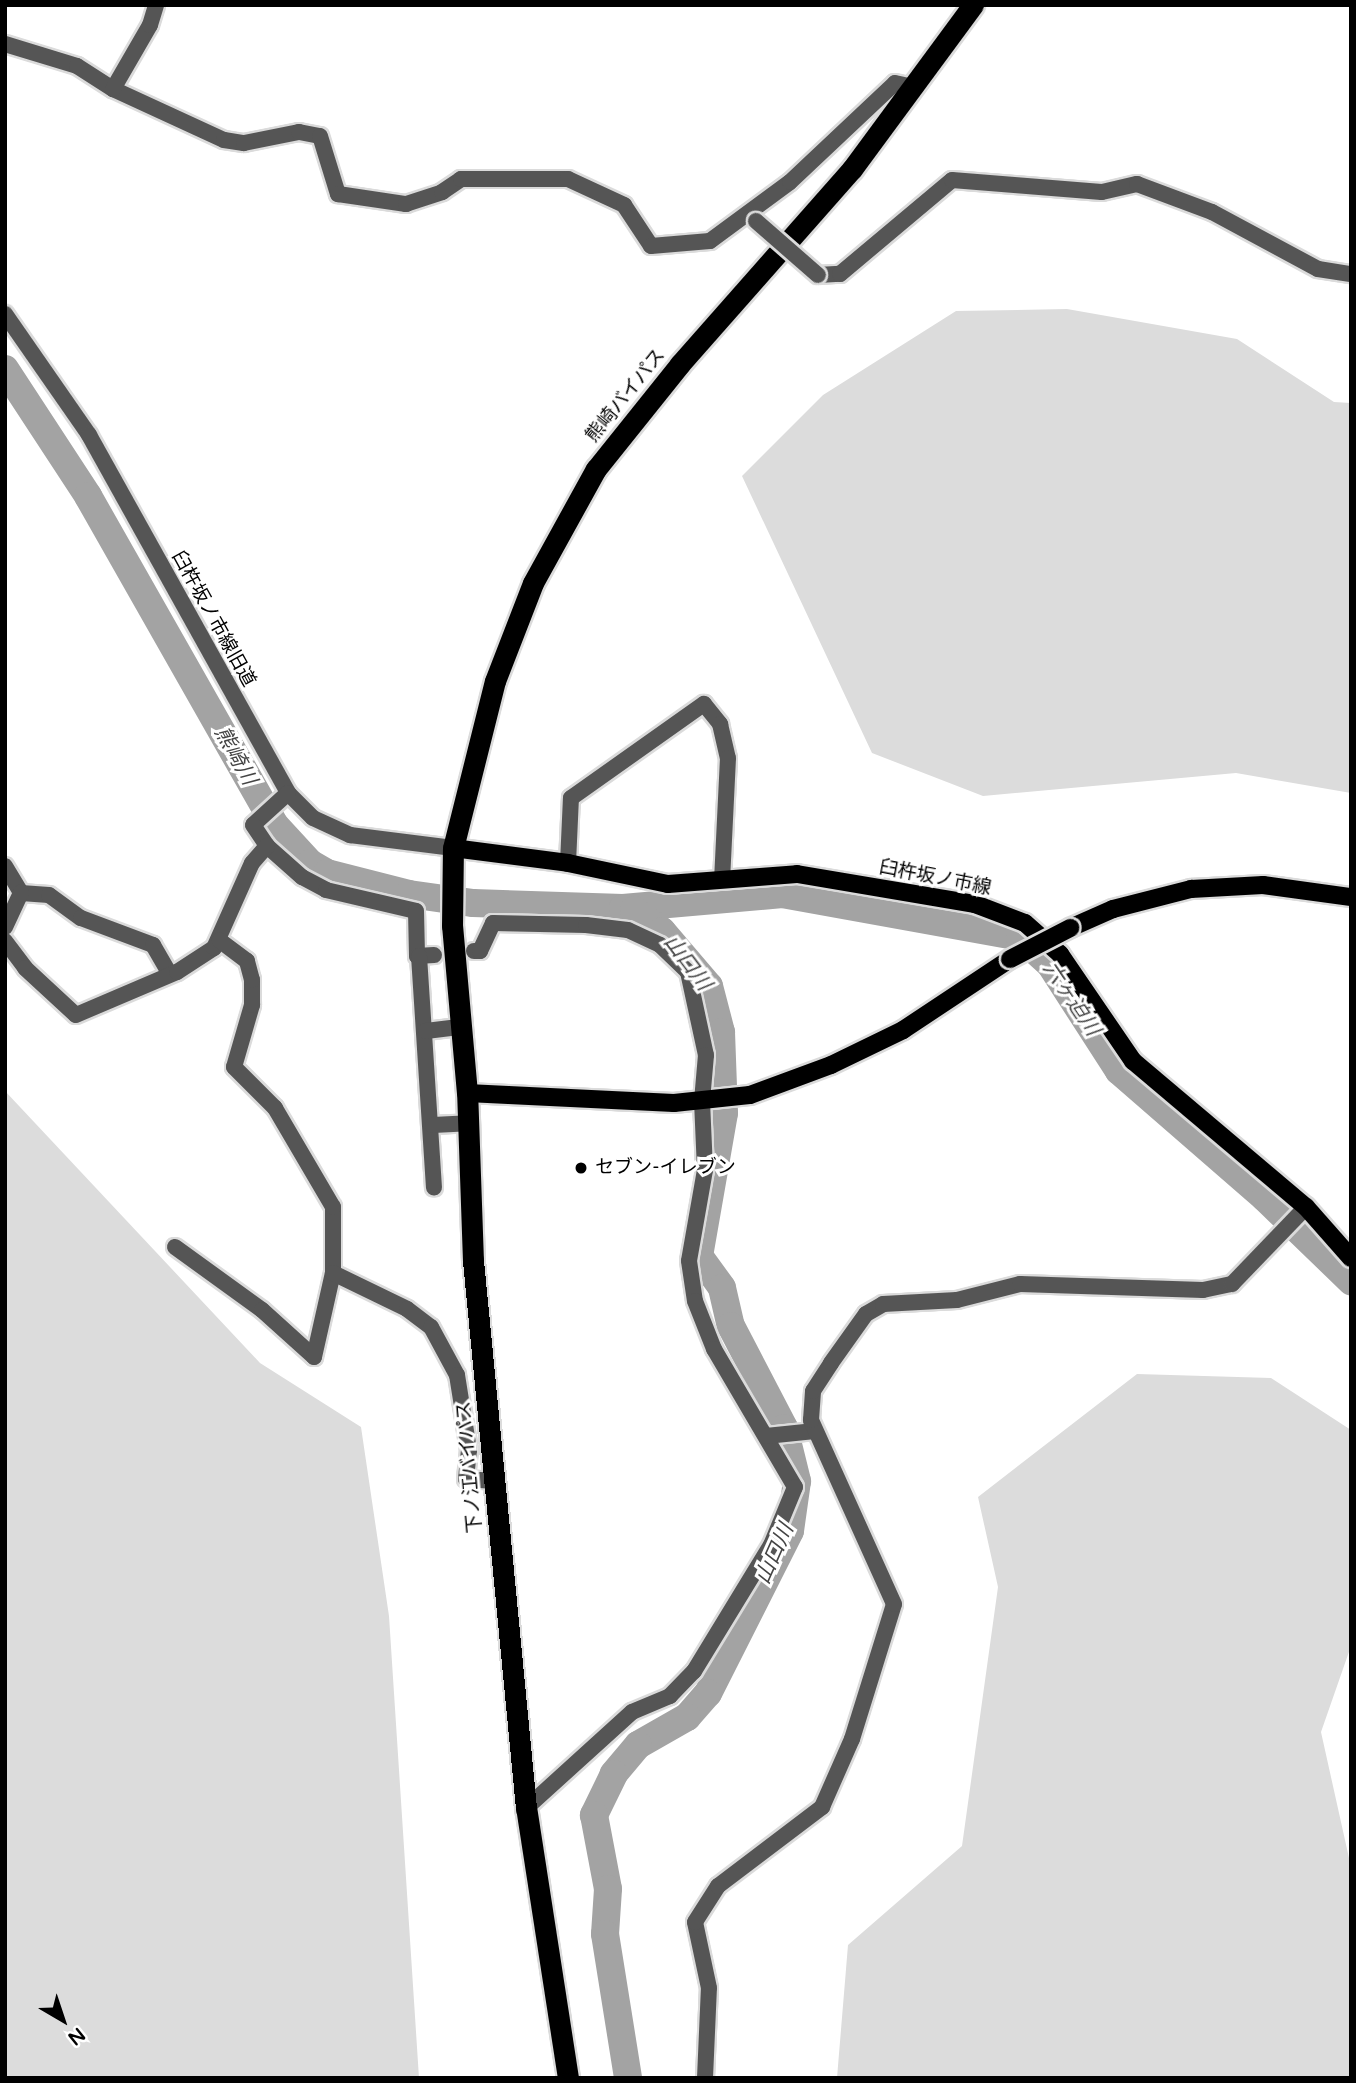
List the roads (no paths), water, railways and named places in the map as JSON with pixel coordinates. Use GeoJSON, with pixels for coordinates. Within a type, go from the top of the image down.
{"type":"FeatureCollection","features":[{"type":"Feature","properties":{"kind":"highway","name":"熊崎バイパス"},"geometry":{"type":"LineString","coordinates":[[453,849],[495,681],[533,583],[596,470],[680,364],[852,169],[973,5]]}},
{"type":"Feature","properties":{"kind":"highway","name":"下ノ江バイパス"},"geometry":{"type":"LineString","coordinates":[[453,849],[452,926],[467,1094],[473,1261],[526,1808],[568,2078]]}},
{"type":"Feature","properties":{"kind":"main road","name":"臼杵坂ノ市線"},"geometry":{"type":"LineString","coordinates":[[453,849],[568,863],[668,884],[797,874],[975,904],[1025,923],[1060,954],[1133,1061],[1351,1258]]}},
{"type":"Feature","properties":{"kind":"main road"},"geometry":{"type":"LineString","coordinates":[[467,1094],[707,1100],[743,1096],[831,1065],[903,1030],[1010,960],[1113,909],[1191,890],[1263,885],[1351,897]]}},
{"type":"Feature","properties":{"kind":"street"},"geometry":{"type":"LineString","coordinates":[[113,89],[156,5]]}},
{"type":"Feature","properties":{"kind":"street"},"geometry":{"type":"LineString","coordinates":[[5,44],[77,66],[113,89],[224,140],[244,143],[299,132],[320,136],[338,194],[406,204],[442,192],[461,180],[568,179],[624,205],[651,246],[710,241],[752,216],[895,83],[914,87]]}},
{"type":"Feature","properties":{"kind":"street"},"geometry":{"type":"LineString","coordinates":[[752,216],[818,275],[840,274],[952,180],[1102,192],[1137,184],[1212,212],[1318,269],[1351,274]]}},
{"type":"Feature","properties":{"kind":"street","name":"臼杵坂ノ市線旧道"},"geometry":{"type":"LineString","coordinates":[[5,314],[89,435],[285,796],[313,818],[351,835],[453,849]]}},
{"type":"Feature","properties":{"kind":"street"},"geometry":{"type":"LineString","coordinates":[[568,863],[571,798],[704,704],[720,724],[728,758],[722,880]]}},
{"type":"Feature","properties":{"kind":"street"},"geometry":{"type":"LineString","coordinates":[[285,796],[256,822],[267,846],[302,877],[326,890],[416,911],[427,955],[426,1031],[433,1125],[434,1188]]}},
{"type":"Feature","properties":{"kind":"street"},"geometry":{"type":"LineString","coordinates":[[5,941],[25,968],[76,1015],[193,963],[220,941],[235,896],[252,863],[267,846]]}},
{"type":"Feature","properties":{"kind":"street"},"geometry":{"type":"LineString","coordinates":[[5,866],[21,893]]}},
{"type":"Feature","properties":{"kind":"street"},"geometry":{"type":"LineString","coordinates":[[21,893],[49,895],[81,918],[153,945],[170,974]]}},
{"type":"Feature","properties":{"kind":"street"},"geometry":{"type":"LineString","coordinates":[[5,927],[21,893]]}},
{"type":"Feature","properties":{"kind":"street"},"geometry":{"type":"LineString","coordinates":[[474,951],[480,951],[493,923],[628,930],[660,945],[688,972],[706,1055],[707,1100],[705,1170],[689,1261],[695,1301],[715,1349],[768,1435],[795,1488],[776,1535],[694,1671],[670,1696],[632,1712],[526,1808]]}},
{"type":"Feature","properties":{"kind":"street"},"geometry":{"type":"LineString","coordinates":[[175,1247],[262,1310],[314,1357],[334,1273],[332,1207],[275,1108],[234,1068],[252,1005],[253,980],[247,961],[220,941]]}},
{"type":"Feature","properties":{"kind":"street"},"geometry":{"type":"LineString","coordinates":[[426,1031],[461,1027]]}},
{"type":"Feature","properties":{"kind":"street"},"geometry":{"type":"LineString","coordinates":[[433,1125],[468,1123]]}},
{"type":"Feature","properties":{"kind":"street"},"geometry":{"type":"LineString","coordinates":[[705,2078],[709,1988],[695,1922],[718,1886],[822,1807],[852,1739],[894,1604],[812,1430],[813,1391],[866,1314],[883,1304],[957,1300],[1020,1284],[1203,1290],[1233,1284],[1301,1210]]}},
{"type":"Feature","properties":{"kind":"street"},"geometry":{"type":"LineString","coordinates":[[334,1273],[397,1304],[431,1327],[457,1375],[468,1450],[467,1479],[494,1481]]}},
{"type":"Feature","properties":{"kind":"street"},"geometry":{"type":"LineString","coordinates":[[768,1435],[812,1430]]}},
{"type":"Feature","properties":{"kind":"waterway","name":"熊崎川"},"geometry":{"type":"LineString","coordinates":[[5,369],[88,496],[274,824],[310,863],[327,873],[409,894],[473,903],[623,908],[782,894],[1020,937],[1050,964],[1119,1071],[1265,1198],[1351,1281]]}},
{"type":"Feature","properties":{"kind":"waterway","name":"山口川"},"geometry":{"type":"LineString","coordinates":[[623,908],[634,910],[662,931],[709,986],[721,1032],[724,1113],[699,1256],[722,1288],[731,1326],[784,1428],[797,1481],[790,1531],[708,1693],[687,1717],[638,1745],[614,1774],[594,1815],[608,1889],[605,1934],[628,2078]]}},
{"type":"Feature","properties":{"kind":"place","name":"セブン-イレブン"},"geometry":{"type":"Point","coordinates":[581,1168]}},
{"type":"Feature","properties":{"kind":"water label","name":"六ヶ迫川"},"geometry":{"type":"Point","coordinates":[1071,999]}}]}
